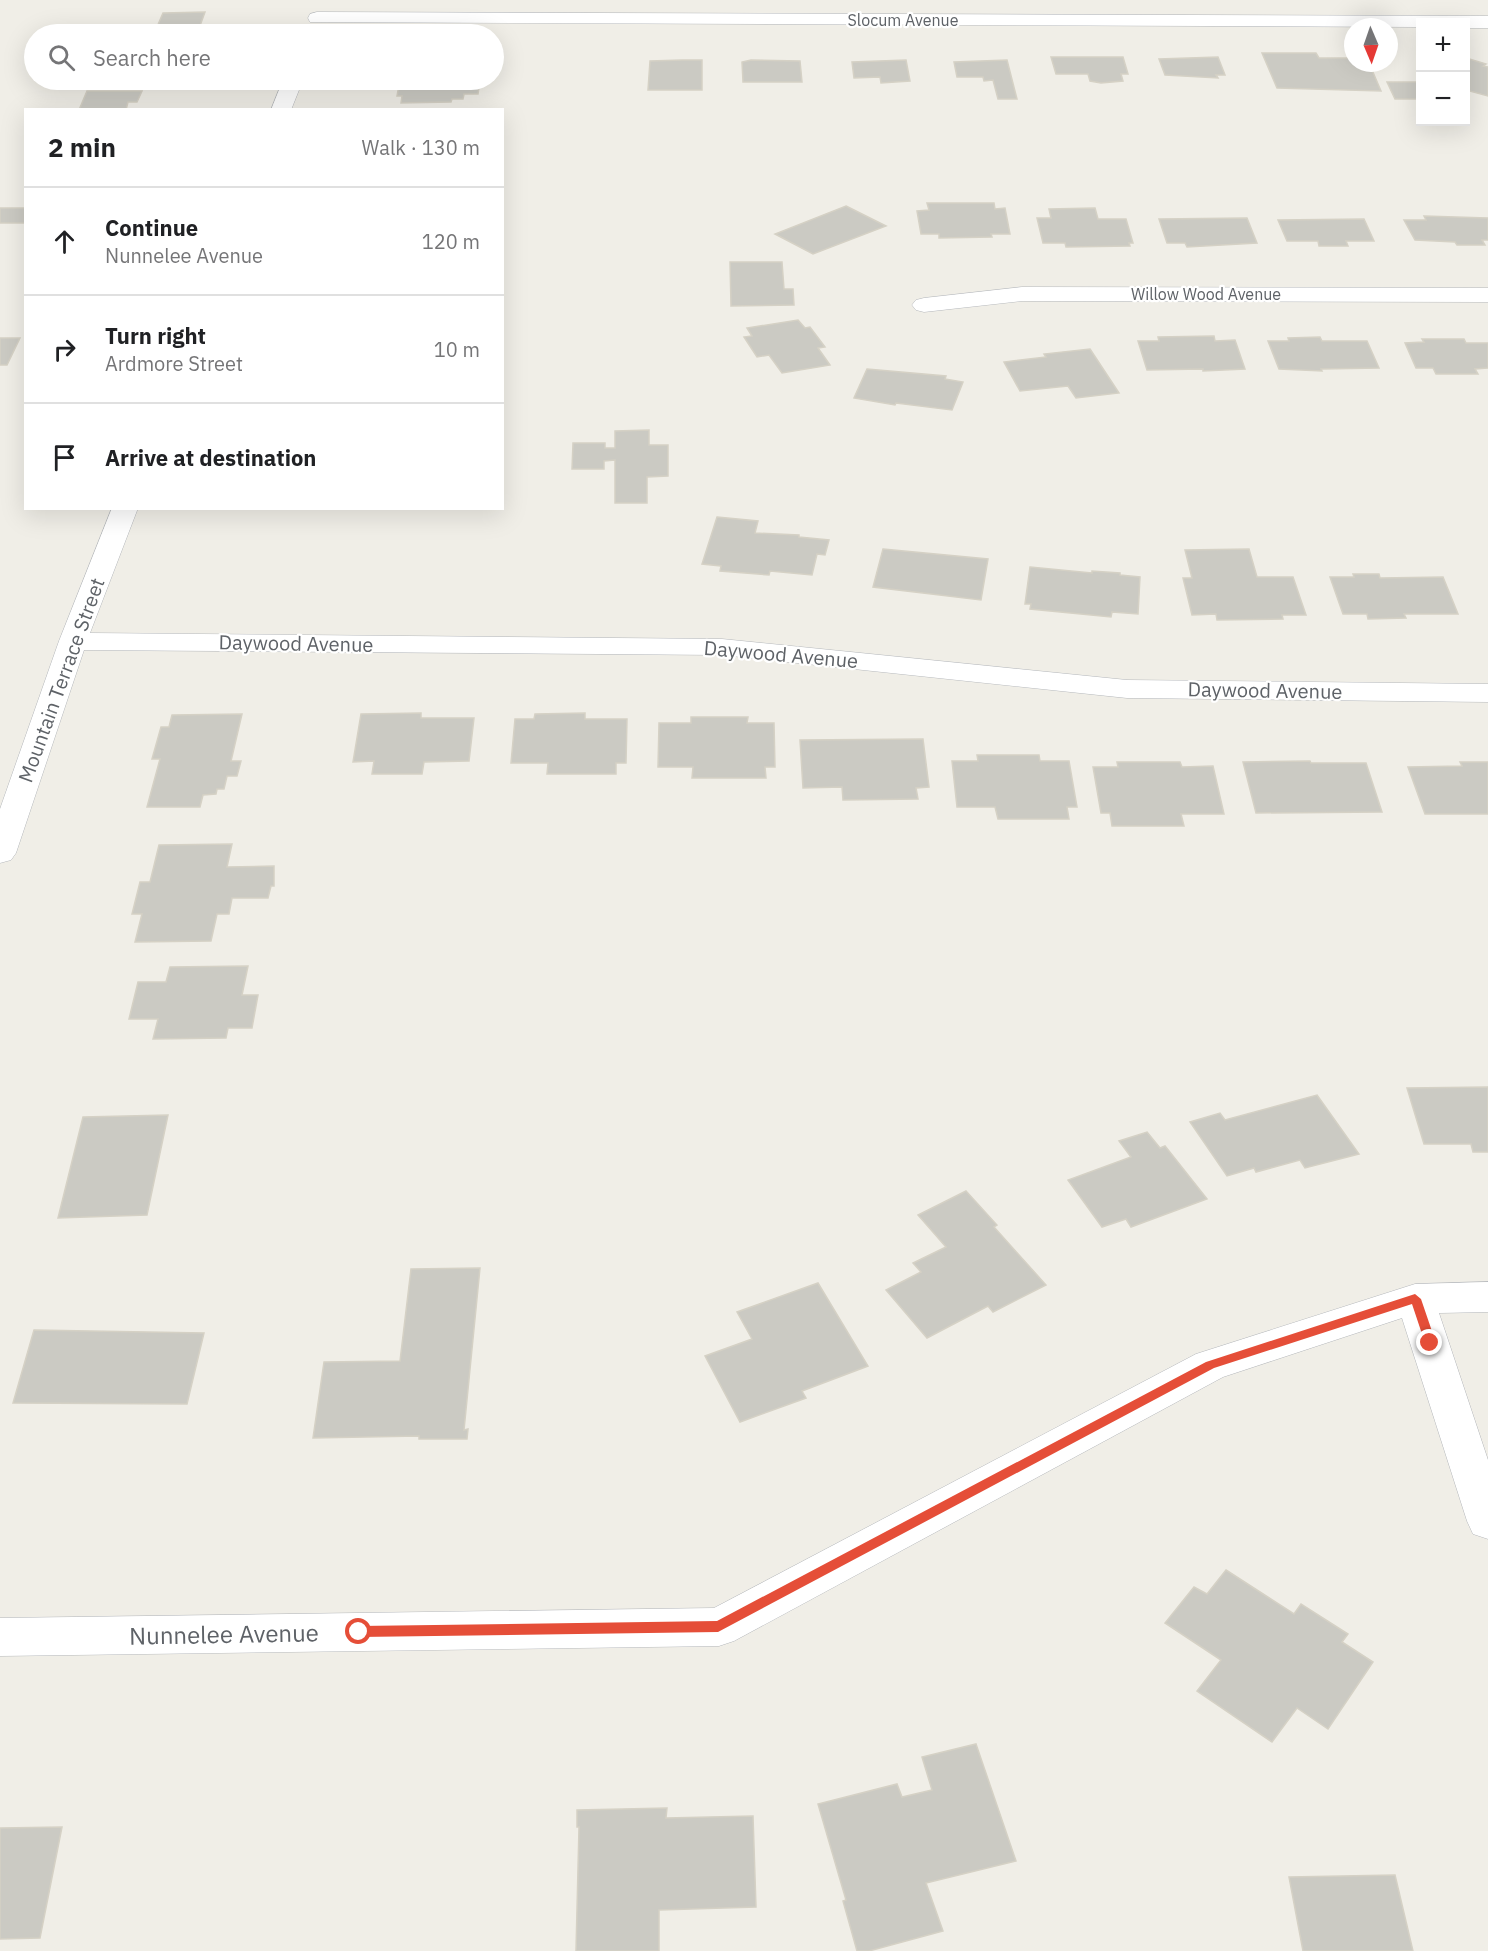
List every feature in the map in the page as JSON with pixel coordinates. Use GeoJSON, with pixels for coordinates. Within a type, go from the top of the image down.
{"type":"FeatureCollection","features":[{"type":"Feature","properties":{"kind":"street"},"geometry":{"type":"LineString","coordinates":[[315,24],[324,0]]}},
{"type":"Feature","properties":{"kind":"street","name":"Slocum Avenue"},"geometry":{"type":"LineString","coordinates":[[504,25],[1488,22]]}},
{"type":"Feature","properties":{"kind":"street"},"geometry":{"type":"LineString","coordinates":[[282,108],[289,90]]}},
{"type":"Feature","properties":{"kind":"street","name":"Willow Wood Avenue"},"geometry":{"type":"LineString","coordinates":[[924,305],[1022,294],[1488,295]]}},
{"type":"Feature","properties":{"kind":"street","name":"Mountain Terrace Street"},"geometry":{"type":"LineString","coordinates":[[0,853],[73,641],[124,510]]}},
{"type":"Feature","properties":{"kind":"street","name":"Daywood Avenue"},"geometry":{"type":"LineString","coordinates":[[73,641],[722,647],[1127,688],[1488,693]]}},
{"type":"Feature","properties":{"kind":"street","name":"Nunnelee Avenue"},"geometry":{"type":"LineString","coordinates":[[0,1637],[718,1627],[1210,1365],[1415,1299],[1488,1297]]}},
{"type":"Feature","properties":{"kind":"street"},"geometry":{"type":"LineString","coordinates":[[1415,1299],[1488,1521]]}},
{"type":"Feature","properties":{"kind":"building"},"geometry":{"type":"Polygon","coordinates":[[[205,12],[201,24],[158,24],[163,13],[205,12]]]}},
{"type":"Feature","properties":{"kind":"building"},"geometry":{"type":"Polygon","coordinates":[[[1262,53],[1316,53],[1319,58],[1344,58],[1344,72],[1373,72],[1381,91],[1277,88],[1262,53]]]}},
{"type":"Feature","properties":{"kind":"building"},"geometry":{"type":"Polygon","coordinates":[[[1051,57],[1123,57],[1128,74],[1121,74],[1123,81],[1101,83],[1090,81],[1088,74],[1056,74],[1051,57]]]}},
{"type":"Feature","properties":{"kind":"building"},"geometry":{"type":"Polygon","coordinates":[[[1218,57],[1225,75],[1216,75],[1218,78],[1165,75],[1159,59],[1218,57]]]}},
{"type":"Feature","properties":{"kind":"building"},"geometry":{"type":"Polygon","coordinates":[[[1470,59],[1486,64],[1483,66],[1488,67],[1488,96],[1470,91],[1470,59]]]}},
{"type":"Feature","properties":{"kind":"building"},"geometry":{"type":"Polygon","coordinates":[[[702,60],[702,90],[648,90],[650,61],[702,60]]]}},
{"type":"Feature","properties":{"kind":"building"},"geometry":{"type":"Polygon","coordinates":[[[751,60],[800,61],[802,82],[743,82],[742,62],[751,60]]]}},
{"type":"Feature","properties":{"kind":"building"},"geometry":{"type":"Polygon","coordinates":[[[906,60],[910,81],[881,83],[880,77],[854,78],[852,62],[906,60]]]}},
{"type":"Feature","properties":{"kind":"building"},"geometry":{"type":"Polygon","coordinates":[[[1007,60],[1017,99],[998,99],[993,80],[984,81],[983,77],[957,77],[954,62],[1007,60]]]}},
{"type":"Feature","properties":{"kind":"building"},"geometry":{"type":"Polygon","coordinates":[[[1387,82],[1416,82],[1416,99],[1395,99],[1387,82]]]}},
{"type":"Feature","properties":{"kind":"building"},"geometry":{"type":"Polygon","coordinates":[[[398,90],[479,90],[478,94],[464,94],[463,99],[452,99],[451,102],[401,103],[402,96],[397,96],[398,90]]]}},
{"type":"Feature","properties":{"kind":"building"},"geometry":{"type":"Polygon","coordinates":[[[87,91],[142,91],[137,102],[128,102],[126,108],[80,108],[87,91]]]}},
{"type":"Feature","properties":{"kind":"building"},"geometry":{"type":"Polygon","coordinates":[[[927,203],[994,203],[995,209],[1005,208],[1010,234],[991,234],[992,237],[939,238],[939,234],[921,234],[917,211],[929,210],[927,203]]]}},
{"type":"Feature","properties":{"kind":"building"},"geometry":{"type":"Polygon","coordinates":[[[846,206],[886,226],[813,254],[775,234],[846,206]]]}},
{"type":"Feature","properties":{"kind":"building"},"geometry":{"type":"Polygon","coordinates":[[[0,208],[24,208],[24,223],[0,223],[0,208]]]}},
{"type":"Feature","properties":{"kind":"building"},"geometry":{"type":"Polygon","coordinates":[[[1095,208],[1098,219],[1126,219],[1133,243],[1129,243],[1130,246],[1066,247],[1065,243],[1043,243],[1037,218],[1051,218],[1049,209],[1095,208]]]}},
{"type":"Feature","properties":{"kind":"building"},"geometry":{"type":"Polygon","coordinates":[[[1424,216],[1488,218],[1488,240],[1482,240],[1485,245],[1457,245],[1455,242],[1415,240],[1404,220],[1426,220],[1424,216]]]}},
{"type":"Feature","properties":{"kind":"building"},"geometry":{"type":"Polygon","coordinates":[[[1247,218],[1257,243],[1187,247],[1185,243],[1167,243],[1159,219],[1247,218]]]}},
{"type":"Feature","properties":{"kind":"building"},"geometry":{"type":"Polygon","coordinates":[[[1364,219],[1374,241],[1346,241],[1348,246],[1319,246],[1318,241],[1287,241],[1278,220],[1364,219]]]}},
{"type":"Feature","properties":{"kind":"building"},"geometry":{"type":"Polygon","coordinates":[[[730,262],[782,262],[784,289],[793,289],[794,305],[731,306],[730,262]]]}},
{"type":"Feature","properties":{"kind":"building"},"geometry":{"type":"Polygon","coordinates":[[[798,320],[805,328],[810,327],[825,347],[818,348],[830,365],[782,373],[769,355],[757,357],[744,337],[752,336],[747,328],[798,320]]]}},
{"type":"Feature","properties":{"kind":"building"},"geometry":{"type":"Polygon","coordinates":[[[1214,336],[1215,341],[1235,340],[1245,369],[1147,370],[1138,341],[1159,341],[1158,337],[1214,336]]]}},
{"type":"Feature","properties":{"kind":"building"},"geometry":{"type":"Polygon","coordinates":[[[1320,337],[1322,341],[1367,341],[1379,368],[1321,369],[1322,371],[1279,369],[1268,341],[1320,337]]]}},
{"type":"Feature","properties":{"kind":"building"},"geometry":{"type":"Polygon","coordinates":[[[0,338],[20,338],[7,365],[0,365],[0,338]]]}},
{"type":"Feature","properties":{"kind":"building"},"geometry":{"type":"Polygon","coordinates":[[[1422,339],[1464,339],[1466,343],[1488,343],[1488,368],[1475,369],[1478,374],[1436,374],[1433,368],[1416,368],[1405,343],[1424,342],[1422,339]]]}},
{"type":"Feature","properties":{"kind":"building"},"geometry":{"type":"Polygon","coordinates":[[[1090,349],[1119,393],[1076,398],[1068,386],[1020,391],[1004,362],[1046,357],[1044,354],[1090,349]]]}},
{"type":"Feature","properties":{"kind":"building"},"geometry":{"type":"Polygon","coordinates":[[[867,369],[946,376],[945,379],[963,382],[952,410],[896,403],[895,405],[854,398],[867,369]]]}},
{"type":"Feature","properties":{"kind":"building"},"geometry":{"type":"Polygon","coordinates":[[[649,430],[649,445],[668,445],[668,476],[647,477],[647,503],[615,503],[615,460],[604,461],[604,469],[572,469],[573,443],[605,443],[605,448],[615,448],[615,431],[649,430]]]}},
{"type":"Feature","properties":{"kind":"building"},"geometry":{"type":"Polygon","coordinates":[[[717,517],[758,521],[755,533],[799,535],[799,537],[829,540],[825,555],[817,554],[812,575],[770,571],[769,575],[720,571],[721,566],[702,564],[717,517]]]}},
{"type":"Feature","properties":{"kind":"building"},"geometry":{"type":"Polygon","coordinates":[[[883,549],[988,559],[981,600],[873,587],[883,549]]]}},
{"type":"Feature","properties":{"kind":"building"},"geometry":{"type":"Polygon","coordinates":[[[1249,549],[1257,577],[1293,577],[1306,615],[1282,615],[1283,619],[1217,620],[1216,614],[1192,615],[1183,578],[1192,578],[1185,550],[1249,549]]]}},
{"type":"Feature","properties":{"kind":"building"},"geometry":{"type":"Polygon","coordinates":[[[1030,567],[1092,573],[1092,571],[1120,573],[1120,575],[1140,577],[1138,614],[1112,612],[1111,617],[1030,609],[1031,604],[1025,604],[1030,567]]]}},
{"type":"Feature","properties":{"kind":"building"},"geometry":{"type":"Polygon","coordinates":[[[1353,574],[1379,574],[1380,578],[1443,577],[1458,614],[1404,614],[1406,618],[1368,619],[1367,614],[1343,614],[1330,577],[1354,577],[1353,574]]]}},
{"type":"Feature","properties":{"kind":"building"},"geometry":{"type":"Polygon","coordinates":[[[421,713],[421,718],[474,718],[469,761],[424,762],[422,774],[372,774],[374,761],[353,762],[361,714],[421,713]]]}},
{"type":"Feature","properties":{"kind":"building"},"geometry":{"type":"Polygon","coordinates":[[[585,713],[585,719],[627,719],[626,763],[616,763],[616,774],[547,774],[548,763],[511,763],[515,719],[534,719],[535,714],[585,713]]]}},
{"type":"Feature","properties":{"kind":"building"},"geometry":{"type":"Polygon","coordinates":[[[242,714],[231,761],[241,761],[237,776],[227,776],[224,789],[217,789],[216,794],[203,795],[200,807],[147,807],[160,759],[152,759],[161,727],[169,727],[172,715],[242,714]]]}},
{"type":"Feature","properties":{"kind":"building"},"geometry":{"type":"Polygon","coordinates":[[[691,717],[748,717],[747,723],[774,723],[775,767],[765,767],[766,778],[692,778],[693,767],[658,767],[659,723],[691,723],[691,717]]]}},
{"type":"Feature","properties":{"kind":"building"},"geometry":{"type":"Polygon","coordinates":[[[923,739],[929,787],[916,788],[918,799],[843,800],[842,787],[803,788],[800,740],[923,739]]]}},
{"type":"Feature","properties":{"kind":"building"},"geometry":{"type":"Polygon","coordinates":[[[977,755],[1039,755],[1040,761],[1069,761],[1077,807],[1067,807],[1069,819],[998,819],[995,807],[957,807],[952,761],[978,761],[977,755]]]}},
{"type":"Feature","properties":{"kind":"building"},"geometry":{"type":"Polygon","coordinates":[[[1310,761],[1311,763],[1366,763],[1382,812],[1256,813],[1243,762],[1310,761]]]}},
{"type":"Feature","properties":{"kind":"building"},"geometry":{"type":"Polygon","coordinates":[[[1117,762],[1180,762],[1182,767],[1213,766],[1224,814],[1181,814],[1184,826],[1112,826],[1110,813],[1101,813],[1093,767],[1118,767],[1117,762]]]}},
{"type":"Feature","properties":{"kind":"building"},"geometry":{"type":"Polygon","coordinates":[[[1460,762],[1488,762],[1488,814],[1425,814],[1408,767],[1462,766],[1460,762]]]}},
{"type":"Feature","properties":{"kind":"building"},"geometry":{"type":"Polygon","coordinates":[[[232,844],[227,867],[274,866],[274,886],[271,886],[268,898],[232,898],[229,914],[217,914],[211,941],[135,942],[142,914],[132,914],[140,882],[150,882],[159,845],[232,844]]]}},
{"type":"Feature","properties":{"kind":"building"},"geometry":{"type":"Polygon","coordinates":[[[248,966],[242,995],[258,995],[252,1028],[228,1028],[226,1038],[153,1039],[158,1019],[129,1019],[138,982],[166,982],[170,967],[248,966]]]}},
{"type":"Feature","properties":{"kind":"building"},"geometry":{"type":"Polygon","coordinates":[[[1488,1087],[1488,1152],[1473,1152],[1471,1144],[1424,1144],[1407,1088],[1488,1087]]]}},
{"type":"Feature","properties":{"kind":"building"},"geometry":{"type":"Polygon","coordinates":[[[1317,1095],[1359,1154],[1305,1168],[1300,1160],[1256,1172],[1254,1168],[1227,1176],[1190,1122],[1220,1113],[1225,1120],[1317,1095]]]}},
{"type":"Feature","properties":{"kind":"building"},"geometry":{"type":"Polygon","coordinates":[[[168,1115],[147,1215],[58,1218],[83,1117],[168,1115]]]}},
{"type":"Feature","properties":{"kind":"building"},"geometry":{"type":"Polygon","coordinates":[[[1147,1132],[1160,1148],[1165,1146],[1207,1199],[1131,1227],[1126,1219],[1102,1227],[1068,1180],[1131,1157],[1119,1141],[1147,1132]]]}},
{"type":"Feature","properties":{"kind":"building"},"geometry":{"type":"Polygon","coordinates":[[[966,1191],[997,1225],[994,1227],[1046,1285],[993,1312],[988,1306],[927,1338],[886,1290],[921,1272],[913,1263],[946,1247],[918,1215],[966,1191]]]}},
{"type":"Feature","properties":{"kind":"building"},"geometry":{"type":"Polygon","coordinates":[[[480,1268],[464,1430],[468,1429],[467,1439],[419,1439],[419,1436],[313,1438],[324,1362],[400,1361],[411,1269],[480,1268]]]}},
{"type":"Feature","properties":{"kind":"building"},"geometry":{"type":"Polygon","coordinates":[[[818,1283],[868,1366],[802,1391],[806,1398],[740,1422],[705,1356],[752,1339],[737,1312],[818,1283]]]}},
{"type":"Feature","properties":{"kind":"building"},"geometry":{"type":"Polygon","coordinates":[[[34,1330],[204,1333],[187,1404],[13,1403],[34,1330]]]}},
{"type":"Feature","properties":{"kind":"building"},"geometry":{"type":"Polygon","coordinates":[[[1226,1570],[1294,1614],[1301,1604],[1348,1634],[1342,1642],[1373,1662],[1328,1729],[1297,1708],[1272,1742],[1197,1691],[1221,1660],[1165,1623],[1194,1587],[1207,1594],[1226,1570]]]}},
{"type":"Feature","properties":{"kind":"building"},"geometry":{"type":"Polygon","coordinates":[[[976,1744],[1016,1861],[926,1883],[943,1931],[869,1951],[857,1951],[843,1901],[846,1900],[818,1804],[897,1784],[902,1797],[932,1790],[922,1757],[976,1744]]]}},
{"type":"Feature","properties":{"kind":"building"},"geometry":{"type":"Polygon","coordinates":[[[667,1808],[666,1818],[753,1816],[756,1907],[659,1910],[659,1951],[576,1951],[579,1827],[577,1827],[577,1810],[667,1808]]]}},
{"type":"Feature","properties":{"kind":"building"},"geometry":{"type":"Polygon","coordinates":[[[62,1827],[40,1938],[0,1939],[0,1828],[62,1827]]]}},
{"type":"Feature","properties":{"kind":"building"},"geometry":{"type":"Polygon","coordinates":[[[1395,1875],[1413,1951],[1303,1951],[1289,1877],[1395,1875]]]}},
{"type":"Feature","properties":{"kind":"route"},"geometry":{"type":"LineString","coordinates":[[359,1632],[718,1627],[1210,1365],[1415,1299],[1430,1343]]}}]}
